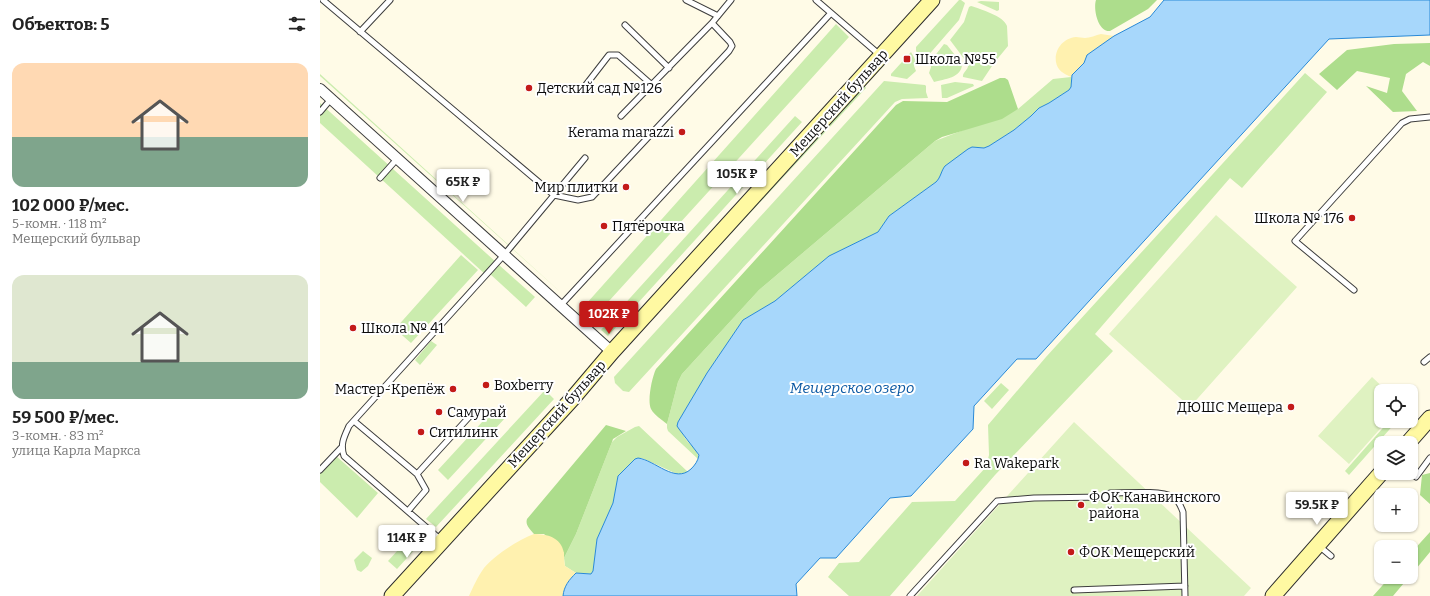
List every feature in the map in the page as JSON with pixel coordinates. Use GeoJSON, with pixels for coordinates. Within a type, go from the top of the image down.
{"type":"FeatureCollection","features":[{"type":"Feature","properties":{"kind":"main road","name":"Мещерский бульвар"},"geometry":{"type":"LineString","coordinates":[[392,596],[932,0]]}},
{"type":"Feature","properties":{"kind":"main road"},"geometry":{"type":"LineString","coordinates":[[1415,436],[1426,425]]}},
{"type":"Feature","properties":{"kind":"main road"},"geometry":{"type":"LineString","coordinates":[[1273,596],[1375,480]]}},
{"type":"Feature","properties":{"kind":"street"},"geometry":{"type":"LineString","coordinates":[[320,89],[612,352]]}},
{"type":"Feature","properties":{"kind":"lane"},"geometry":{"type":"LineString","coordinates":[[322,0],[554,195],[578,200],[592,198],[729,51],[732,46],[730,42],[712,23]]}},
{"type":"Feature","properties":{"kind":"lane"},"geometry":{"type":"LineString","coordinates":[[360,32],[390,0]]}},
{"type":"Feature","properties":{"kind":"lane"},"geometry":{"type":"LineString","coordinates":[[686,0],[718,16]]}},
{"type":"Feature","properties":{"kind":"lane"},"geometry":{"type":"LineString","coordinates":[[620,116],[669,68],[712,23],[731,0]]}},
{"type":"Feature","properties":{"kind":"lane"},"geometry":{"type":"LineString","coordinates":[[816,0],[881,56]]}},
{"type":"Feature","properties":{"kind":"lane"},"geometry":{"type":"LineString","coordinates":[[560,306],[831,13]]}},
{"type":"Feature","properties":{"kind":"lane"},"geometry":{"type":"LineString","coordinates":[[625,25],[669,68]]}},
{"type":"Feature","properties":{"kind":"lane"},"geometry":{"type":"LineString","coordinates":[[586,86],[609,55],[614,54],[618,55],[652,85]]}},
{"type":"Feature","properties":{"kind":"lane"},"geometry":{"type":"LineString","coordinates":[[320,112],[331,99]]}},
{"type":"Feature","properties":{"kind":"lane"},"geometry":{"type":"LineString","coordinates":[[1354,290],[1295,241],[1402,123],[1410,119],[1430,117]]}},
{"type":"Feature","properties":{"kind":"lane"},"geometry":{"type":"LineString","coordinates":[[442,541],[344,456],[341,448],[343,438],[349,426],[504,255],[585,158]]}},
{"type":"Feature","properties":{"kind":"lane"},"geometry":{"type":"LineString","coordinates":[[380,178],[397,159]]}},
{"type":"Feature","properties":{"kind":"lane"},"geometry":{"type":"LineString","coordinates":[[1424,362],[1430,357]]}},
{"type":"Feature","properties":{"kind":"lane"},"geometry":{"type":"LineString","coordinates":[[417,474],[470,416]]}},
{"type":"Feature","properties":{"kind":"lane"},"geometry":{"type":"LineString","coordinates":[[354,421],[417,474],[426,490],[408,511]]}},
{"type":"Feature","properties":{"kind":"lane"},"geometry":{"type":"LineString","coordinates":[[321,468],[341,448]]}},
{"type":"Feature","properties":{"kind":"lane"},"geometry":{"type":"LineString","coordinates":[[1418,474],[1430,458]]}},
{"type":"Feature","properties":{"kind":"lane"},"geometry":{"type":"LineString","coordinates":[[910,596],[997,501],[1034,498],[1106,497],[1110,492],[1162,494],[1174,497],[1179,503],[1183,512],[1186,596]]}},
{"type":"Feature","properties":{"kind":"lane"},"geometry":{"type":"LineString","coordinates":[[1318,545],[1331,556]]}},
{"type":"Feature","properties":{"kind":"lane"},"geometry":{"type":"LineString","coordinates":[[1074,590],[1185,586]]}},
{"type":"Feature","properties":{"kind":"green space"},"geometry":{"type":"Polygon","coordinates":[[[959,0],[965,3],[959,20],[926,58],[920,58],[916,51],[916,47],[959,0]]]}},
{"type":"Feature","properties":{"kind":"green space"},"geometry":{"type":"Polygon","coordinates":[[[1096,0],[1157,0],[1148,9],[1110,31],[1102,28],[1097,19],[1095,9],[1096,0]]]}},
{"type":"Feature","properties":{"kind":"green space"},"geometry":{"type":"Polygon","coordinates":[[[977,2],[999,2],[999,10],[997,11],[977,2]]]}},
{"type":"Feature","properties":{"kind":"green space"},"geometry":{"type":"Polygon","coordinates":[[[971,6],[997,16],[1005,22],[1007,26],[1008,46],[982,81],[963,77],[968,68],[968,64],[950,40],[964,22],[969,7],[971,6]]]}},
{"type":"Feature","properties":{"kind":"green space"},"geometry":{"type":"Polygon","coordinates":[[[836,24],[849,37],[589,323],[578,313],[836,24]]]}},
{"type":"Feature","properties":{"kind":"green space"},"geometry":{"type":"Polygon","coordinates":[[[1430,43],[1430,66],[1423,62],[1406,74],[1402,91],[1417,111],[1393,112],[1366,86],[1387,93],[1390,78],[1357,71],[1337,90],[1319,74],[1347,50],[1394,44],[1430,43]]]}},
{"type":"Feature","properties":{"kind":"green space"},"geometry":{"type":"Polygon","coordinates":[[[944,44],[947,45],[962,64],[961,69],[952,77],[934,82],[929,73],[931,67],[930,62],[944,44]]]}},
{"type":"Feature","properties":{"kind":"green space"},"geometry":{"type":"Polygon","coordinates":[[[911,52],[916,61],[914,66],[916,71],[907,79],[891,76],[891,74],[911,52]]]}},
{"type":"Feature","properties":{"kind":"green space"},"geometry":{"type":"Polygon","coordinates":[[[1305,73],[1327,92],[1242,188],[1230,178],[1095,334],[1113,351],[995,475],[890,596],[849,596],[828,577],[839,563],[859,562],[912,502],[955,501],[986,467],[989,455],[988,425],[1046,357],[1305,73]]]}},
{"type":"Feature","properties":{"kind":"green space"},"geometry":{"type":"Polygon","coordinates":[[[320,74],[567,298],[320,76],[320,74]]]}},
{"type":"Feature","properties":{"kind":"green space"},"geometry":{"type":"Polygon","coordinates":[[[1071,77],[1071,87],[1069,90],[1039,108],[1014,130],[989,146],[984,148],[972,147],[936,182],[889,216],[878,232],[829,256],[775,301],[743,320],[707,373],[678,422],[685,438],[697,453],[698,459],[668,431],[667,424],[678,382],[682,374],[759,290],[935,141],[1018,109],[1053,79],[1071,77]]]}},
{"type":"Feature","properties":{"kind":"green space"},"geometry":{"type":"Polygon","coordinates":[[[1000,78],[1005,78],[1008,80],[1018,109],[1002,119],[942,137],[935,141],[759,290],[682,374],[678,382],[667,424],[654,413],[650,405],[650,395],[656,369],[896,105],[903,101],[947,102],[1000,78]]]}},
{"type":"Feature","properties":{"kind":"green space"},"geometry":{"type":"Polygon","coordinates":[[[884,81],[925,85],[928,98],[902,99],[895,102],[629,392],[623,391],[615,383],[614,377],[884,81]]]}},
{"type":"Feature","properties":{"kind":"green space"},"geometry":{"type":"Polygon","coordinates":[[[955,82],[973,84],[974,86],[947,98],[942,98],[941,85],[955,82]]]}},
{"type":"Feature","properties":{"kind":"green space"},"geometry":{"type":"Polygon","coordinates":[[[864,85],[866,88],[601,374],[864,85]]]}},
{"type":"Feature","properties":{"kind":"green space"},"geometry":{"type":"Polygon","coordinates":[[[320,103],[497,263],[486,275],[320,123],[320,103]]]}},
{"type":"Feature","properties":{"kind":"green space"},"geometry":{"type":"Polygon","coordinates":[[[795,116],[802,122],[608,336],[601,330],[795,116]]]}},
{"type":"Feature","properties":{"kind":"green space"},"geometry":{"type":"Polygon","coordinates":[[[1216,215],[1297,287],[1190,407],[1109,334],[1216,215]]]}},
{"type":"Feature","properties":{"kind":"green space"},"geometry":{"type":"Polygon","coordinates":[[[461,255],[478,270],[411,343],[395,329],[461,255]]]}},
{"type":"Feature","properties":{"kind":"green space"},"geometry":{"type":"Polygon","coordinates":[[[499,265],[535,297],[526,307],[490,274],[499,265]]]}},
{"type":"Feature","properties":{"kind":"green space"},"geometry":{"type":"Polygon","coordinates":[[[431,341],[437,345],[420,365],[415,360],[431,341]]]}},
{"type":"Feature","properties":{"kind":"green space"},"geometry":{"type":"Polygon","coordinates":[[[1372,377],[1380,384],[1374,384],[1374,428],[1381,428],[1349,464],[1318,436],[1372,377]]]}},
{"type":"Feature","properties":{"kind":"green space"},"geometry":{"type":"Polygon","coordinates":[[[1001,383],[1009,390],[992,409],[984,401],[1001,383]]]}},
{"type":"Feature","properties":{"kind":"green space"},"geometry":{"type":"Polygon","coordinates":[[[545,390],[554,399],[436,527],[426,519],[545,390]]]}},
{"type":"Feature","properties":{"kind":"green space"},"geometry":{"type":"Polygon","coordinates":[[[494,409],[506,417],[448,480],[438,470],[494,409]]]}},
{"type":"Feature","properties":{"kind":"green space","name":"ФОК Канавинского района"},"geometry":{"type":"Polygon","coordinates":[[[1074,422],[1251,588],[1244,596],[917,596],[1074,422]]]}},
{"type":"Feature","properties":{"kind":"green space"},"geometry":{"type":"Polygon","coordinates":[[[606,425],[626,431],[613,439],[576,534],[564,558],[564,553],[544,534],[534,534],[527,525],[527,519],[606,425]]]}},
{"type":"Feature","properties":{"kind":"green space"},"geometry":{"type":"Polygon","coordinates":[[[639,426],[688,472],[685,474],[677,474],[642,458],[618,476],[613,503],[597,539],[592,574],[576,573],[565,566],[564,558],[576,534],[612,442],[617,437],[639,426]]]}},
{"type":"Feature","properties":{"kind":"green space"},"geometry":{"type":"Polygon","coordinates":[[[1383,428],[1391,428],[1384,436],[1376,436],[1383,428]]]}},
{"type":"Feature","properties":{"kind":"green space"},"geometry":{"type":"Polygon","coordinates":[[[1374,438],[1374,447],[1349,475],[1345,471],[1374,438]]]}},
{"type":"Feature","properties":{"kind":"green space"},"geometry":{"type":"Polygon","coordinates":[[[336,456],[378,493],[357,518],[320,482],[320,473],[336,456]]]}},
{"type":"Feature","properties":{"kind":"green space"},"geometry":{"type":"Polygon","coordinates":[[[1430,473],[1430,504],[1420,495],[1422,475],[1430,473]]]}},
{"type":"Feature","properties":{"kind":"green space"},"geometry":{"type":"Polygon","coordinates":[[[418,528],[427,536],[397,569],[388,561],[418,528]]]}},
{"type":"Feature","properties":{"kind":"green space"},"geometry":{"type":"Polygon","coordinates":[[[1430,532],[1430,552],[1418,567],[1418,545],[1430,532]]]}},
{"type":"Feature","properties":{"kind":"green space"},"geometry":{"type":"Polygon","coordinates":[[[363,551],[372,558],[368,566],[361,572],[357,570],[354,560],[363,551]]]}},
{"type":"Feature","properties":{"kind":"green space"},"geometry":{"type":"Polygon","coordinates":[[[1384,584],[1403,584],[1393,596],[1373,596],[1384,584]]]}},
{"type":"Feature","properties":{"kind":"sand"},"geometry":{"type":"Polygon","coordinates":[[[1101,34],[1114,36],[1087,55],[1084,63],[1071,77],[1059,69],[1057,65],[1056,53],[1063,42],[1071,38],[1087,38],[1101,34]]]}},
{"type":"Feature","properties":{"kind":"sand"},"geometry":{"type":"Polygon","coordinates":[[[534,534],[548,536],[557,540],[560,543],[564,553],[565,566],[576,573],[567,583],[563,596],[469,596],[480,574],[494,558],[507,548],[534,534]]]}},
{"type":"Feature","properties":{"kind":"water","name":"Мещерское озеро"},"geometry":{"type":"Polygon","coordinates":[[[1164,0],[1430,0],[1430,35],[1329,39],[1036,359],[1017,359],[974,406],[973,429],[911,496],[890,498],[836,558],[820,558],[796,584],[797,596],[563,596],[567,583],[576,573],[591,574],[593,571],[597,539],[613,503],[618,476],[635,459],[638,458],[645,460],[672,473],[678,474],[685,473],[696,463],[699,455],[677,426],[678,422],[707,373],[743,320],[775,301],[829,256],[878,232],[889,216],[936,182],[945,166],[968,149],[972,147],[984,148],[989,146],[1014,130],[1039,108],[1069,90],[1071,87],[1072,75],[1084,63],[1087,55],[1114,36],[1150,17],[1164,0]]]}},
{"type":"Feature","properties":{"kind":"place","name":"Школа №55"},"geometry":{"type":"Point","coordinates":[907,59]}},
{"type":"Feature","properties":{"kind":"place","name":"Детский сад №126"},"geometry":{"type":"Point","coordinates":[529,88]}},
{"type":"Feature","properties":{"kind":"place","name":"Kerama marazzi"},"geometry":{"type":"Point","coordinates":[682,132]}},
{"type":"Feature","properties":{"kind":"place","name":"Мир плитки"},"geometry":{"type":"Point","coordinates":[626,187]}},
{"type":"Feature","properties":{"kind":"place","name":"Школа № 176"},"geometry":{"type":"Point","coordinates":[1352,218]}},
{"type":"Feature","properties":{"kind":"place","name":"Пятёрочка"},"geometry":{"type":"Point","coordinates":[604,226]}},
{"type":"Feature","properties":{"kind":"place","name":"Школа № 41"},"geometry":{"type":"Point","coordinates":[353,328]}},
{"type":"Feature","properties":{"kind":"place","name":"Boxberry"},"geometry":{"type":"Point","coordinates":[486,385]}},
{"type":"Feature","properties":{"kind":"place","name":"Мастер-Крепёж"},"geometry":{"type":"Point","coordinates":[453,389]}},
{"type":"Feature","properties":{"kind":"place","name":"ДЮШС Мещера"},"geometry":{"type":"Point","coordinates":[1291,407]}},
{"type":"Feature","properties":{"kind":"place","name":"Самурай"},"geometry":{"type":"Point","coordinates":[439,412]}},
{"type":"Feature","properties":{"kind":"place","name":"Ситилинк"},"geometry":{"type":"Point","coordinates":[421,432]}},
{"type":"Feature","properties":{"kind":"place","name":"Ra Wakepark"},"geometry":{"type":"Point","coordinates":[966,463]}},
{"type":"Feature","properties":{"kind":"place","name":"ФОК Канавинского района"},"geometry":{"type":"Point","coordinates":[1081,505]}},
{"type":"Feature","properties":{"kind":"place","name":"ФОК Мещерский"},"geometry":{"type":"Point","coordinates":[1071,552]}}]}
